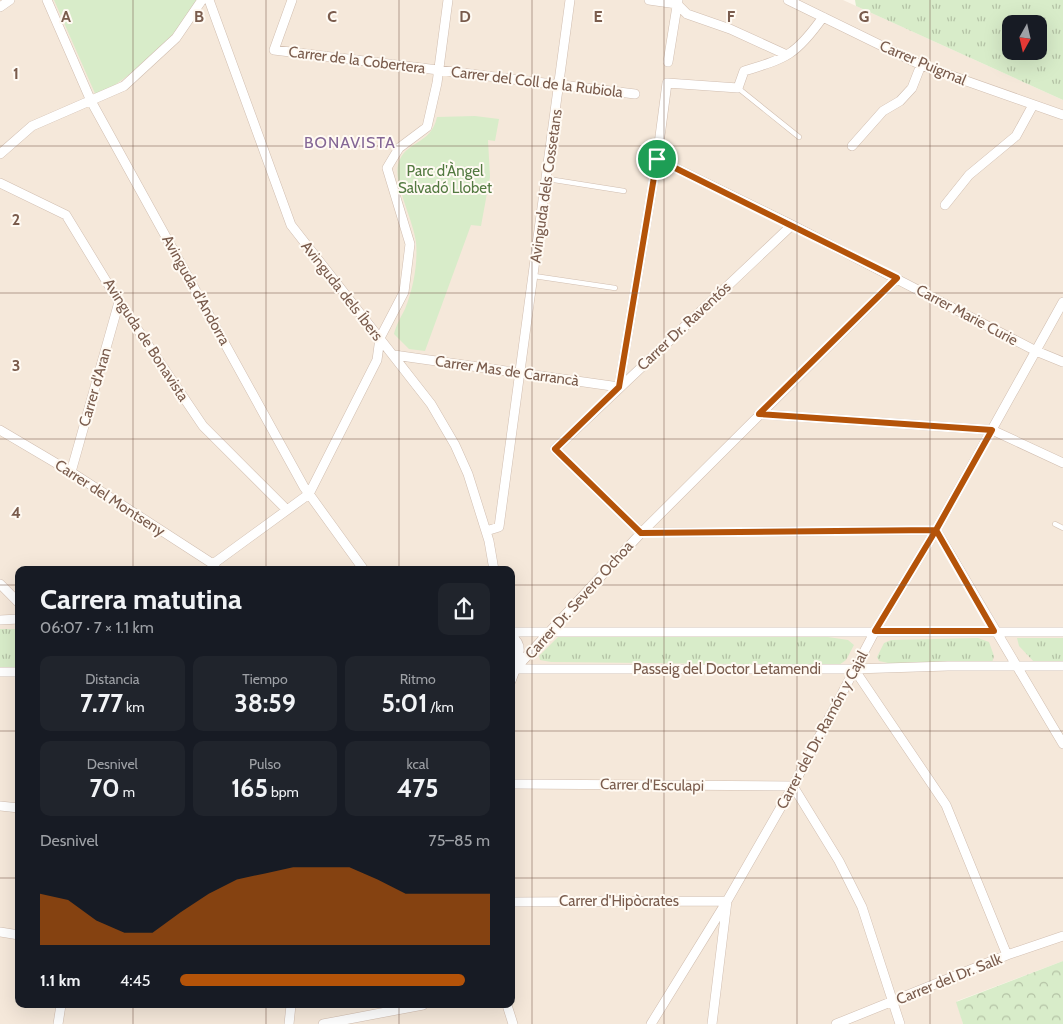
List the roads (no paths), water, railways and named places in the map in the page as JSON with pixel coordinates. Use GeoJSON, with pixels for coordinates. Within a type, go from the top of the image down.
{"type":"FeatureCollection","features":[{"type":"Feature","properties":{"kind":"street"},"geometry":{"type":"LineString","coordinates":[[0,7],[10,0]]}},
{"type":"Feature","properties":{"kind":"street","name":"Avinguda d'Andorra"},"geometry":{"type":"LineString","coordinates":[[47,0],[91,101],[310,494],[361,566]]}},
{"type":"Feature","properties":{"kind":"street"},"geometry":{"type":"LineString","coordinates":[[0,154],[32,126],[124,86],[176,38],[202,0]]}},
{"type":"Feature","properties":{"kind":"street","name":"Avinguda dels Íbers"},"geometry":{"type":"LineString","coordinates":[[210,0],[291,225],[431,404],[455,445],[468,474],[486,531],[493,566]]}},
{"type":"Feature","properties":{"kind":"street","name":"Carrer de la Cobertera"},"geometry":{"type":"LineString","coordinates":[[292,0],[274,50],[439,70]]}},
{"type":"Feature","properties":{"kind":"street"},"geometry":{"type":"LineString","coordinates":[[216,566],[310,494],[377,360],[380,338],[404,292],[410,244],[387,168],[400,148],[427,127],[439,70],[448,0]]}},
{"type":"Feature","properties":{"kind":"street","name":"Avinguda dels Cossetans"},"geometry":{"type":"LineString","coordinates":[[486,531],[499,527],[548,179],[570,0]]}},
{"type":"Feature","properties":{"kind":"street"},"geometry":{"type":"LineString","coordinates":[[649,0],[677,2],[687,14],[730,29],[787,55]]}},
{"type":"Feature","properties":{"kind":"street","name":"Carrer Puigmal"},"geometry":{"type":"LineString","coordinates":[[788,0],[921,65],[1063,115]]}},
{"type":"Feature","properties":{"kind":"street"},"geometry":{"type":"LineString","coordinates":[[668,62],[677,2]]}},
{"type":"Feature","properties":{"kind":"street"},"geometry":{"type":"LineString","coordinates":[[619,387],[657,159],[667,83],[738,88],[744,70],[778,61],[787,55],[803,44],[823,17]]}},
{"type":"Feature","properties":{"kind":"street"},"geometry":{"type":"LineString","coordinates":[[852,146],[883,111],[900,101],[912,88],[921,65]]}},
{"type":"Feature","properties":{"kind":"street","name":"Carrer del Coll de la Rubiola"},"geometry":{"type":"LineString","coordinates":[[439,70],[560,87],[635,94]]}},
{"type":"Feature","properties":{"kind":"street"},"geometry":{"type":"LineString","coordinates":[[946,205],[970,175],[1016,136],[1033,106]]}},
{"type":"Feature","properties":{"kind":"street","name":"Carrer Marie Curie"},"geometry":{"type":"LineString","coordinates":[[657,159],[1063,362]]}},
{"type":"Feature","properties":{"kind":"street","name":"Avinguda de Bonavista"},"geometry":{"type":"LineString","coordinates":[[0,182],[66,215],[119,302],[203,426],[287,510]]}},
{"type":"Feature","properties":{"kind":"street","name":"Carrer Dr. Raventós"},"geometry":{"type":"LineString","coordinates":[[641,533],[555,449],[792,225]]}},
{"type":"Feature","properties":{"kind":"street","name":"Carrer Dr. Severo Ochoa"},"geometry":{"type":"LineString","coordinates":[[515,666],[551,631],[641,533],[897,278]]}},
{"type":"Feature","properties":{"kind":"street","name":"Carrer d'Aran"},"geometry":{"type":"LineString","coordinates":[[71,472],[119,302]]}},
{"type":"Feature","properties":{"kind":"street","name":"Carrer del Dr. Ramón y Cajal"},"geometry":{"type":"LineString","coordinates":[[651,1024],[727,901],[793,786],[875,631],[936,530],[1063,302]]}},
{"type":"Feature","properties":{"kind":"street","name":"Carrer Mas de Carrancà"},"geometry":{"type":"LineString","coordinates":[[394,355],[619,387]]}},
{"type":"Feature","properties":{"kind":"street"},"geometry":{"type":"LineString","coordinates":[[759,414],[992,430],[1063,463]]}},
{"type":"Feature","properties":{"kind":"street","name":"Carrer del Montseny"},"geometry":{"type":"LineString","coordinates":[[0,430],[71,472],[213,566]]}},
{"type":"Feature","properties":{"kind":"street"},"geometry":{"type":"LineString","coordinates":[[641,533],[936,530],[994,631],[1063,744]]}},
{"type":"Feature","properties":{"kind":"street"},"geometry":{"type":"LineString","coordinates":[[0,584],[15,599]]}},
{"type":"Feature","properties":{"kind":"street"},"geometry":{"type":"LineString","coordinates":[[0,620],[15,619]]}},
{"type":"Feature","properties":{"kind":"street"},"geometry":{"type":"LineString","coordinates":[[515,635],[551,631],[1063,632]]}},
{"type":"Feature","properties":{"kind":"street"},"geometry":{"type":"LineString","coordinates":[[515,640],[520,648],[520,655],[515,664]]}},
{"type":"Feature","properties":{"kind":"street","name":"Passeig del Doctor Letamendi"},"geometry":{"type":"LineString","coordinates":[[515,668],[854,669],[1063,666]]}},
{"type":"Feature","properties":{"kind":"street"},"geometry":{"type":"LineString","coordinates":[[854,669],[946,805],[1007,955]]}},
{"type":"Feature","properties":{"kind":"street"},"geometry":{"type":"LineString","coordinates":[[0,672],[15,672]]}},
{"type":"Feature","properties":{"kind":"street","name":"Carrer d'Esculapi"},"geometry":{"type":"LineString","coordinates":[[515,784],[793,786]]}},
{"type":"Feature","properties":{"kind":"street"},"geometry":{"type":"LineString","coordinates":[[793,786],[839,862],[862,907],[900,1024]]}},
{"type":"Feature","properties":{"kind":"street"},"geometry":{"type":"LineString","coordinates":[[0,806],[15,808]]}},
{"type":"Feature","properties":{"kind":"street"},"geometry":{"type":"LineString","coordinates":[[712,1024],[727,901]]}},
{"type":"Feature","properties":{"kind":"street","name":"Carrer d'Hipòcrates"},"geometry":{"type":"LineString","coordinates":[[515,902],[727,901]]}},
{"type":"Feature","properties":{"kind":"street"},"geometry":{"type":"LineString","coordinates":[[0,932],[15,934]]}},
{"type":"Feature","properties":{"kind":"street","name":"Carrer del Dr. Salk"},"geometry":{"type":"LineString","coordinates":[[836,1024],[1007,955],[1063,936]]}},
{"type":"Feature","properties":{"kind":"street"},"geometry":{"type":"LineString","coordinates":[[58,1024],[61,1008]]}},
{"type":"Feature","properties":{"kind":"street"},"geometry":{"type":"LineString","coordinates":[[289,1024],[291,1008]]}},
{"type":"Feature","properties":{"kind":"street"},"geometry":{"type":"LineString","coordinates":[[323,1024],[407,1008]]}},
{"type":"Feature","properties":{"kind":"street"},"geometry":{"type":"LineString","coordinates":[[508,1008],[513,1024]]}},
{"type":"Feature","properties":{"kind":"lane"},"geometry":{"type":"LineString","coordinates":[[738,88],[799,137]]}},
{"type":"Feature","properties":{"kind":"lane"},"geometry":{"type":"LineString","coordinates":[[548,179],[624,191]]}},
{"type":"Feature","properties":{"kind":"lane"},"geometry":{"type":"LineString","coordinates":[[534,276],[616,288]]}},
{"type":"Feature","properties":{"kind":"lane"},"geometry":{"type":"LineString","coordinates":[[1055,524],[1063,528]]}},
{"type":"Feature","properties":{"kind":"district","name":"BONAVISTA"},"geometry":{"type":"Point","coordinates":[350,142]}},
{"type":"Feature","properties":{"kind":"park label","name":"Parc d'Àngel Salvadó Llobet"},"geometry":{"type":"Point","coordinates":[445,180]}}]}
